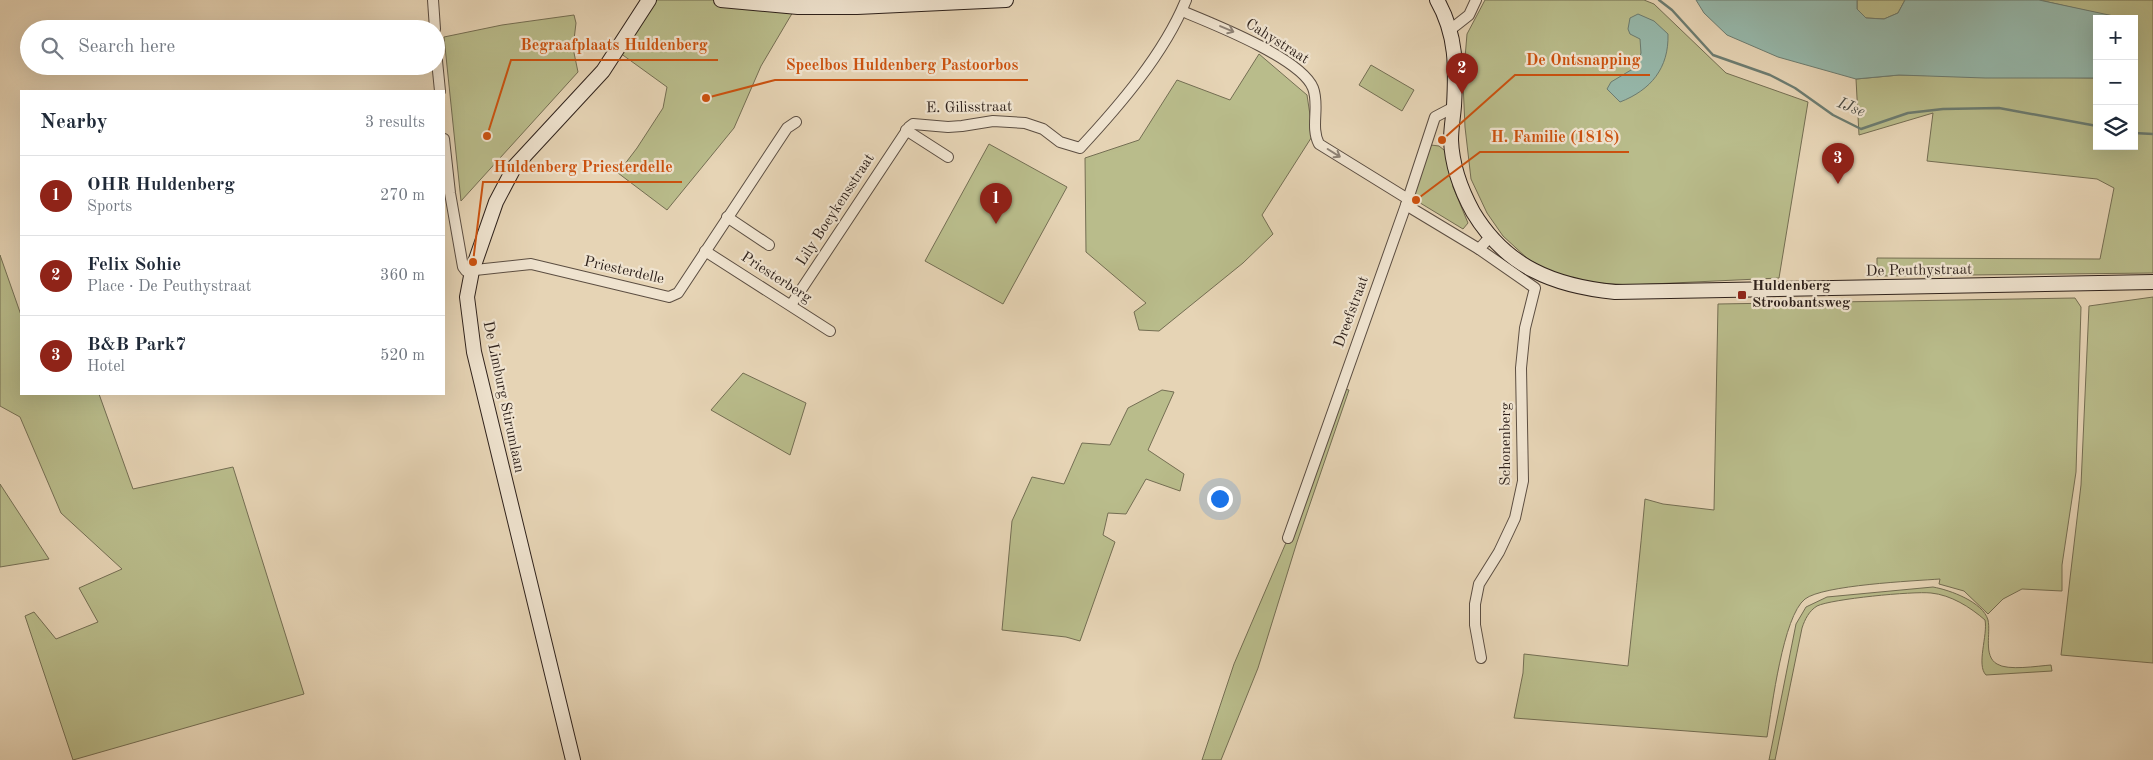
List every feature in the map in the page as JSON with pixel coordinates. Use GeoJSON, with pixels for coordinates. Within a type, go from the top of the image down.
{"type":"FeatureCollection","features":[{"type":"Feature","properties":{"kind":"street"},"geometry":{"type":"LineString","coordinates":[[433,0],[434,20]]}},
{"type":"Feature","properties":{"kind":"street","name":"De Limburg Stirumlaan"},"geometry":{"type":"LineString","coordinates":[[573,760],[474,352],[468,297],[472,271],[496,202],[515,166],[603,71],[649,0]]}},
{"type":"Feature","properties":{"kind":"street"},"geometry":{"type":"LineString","coordinates":[[721,0],[798,7],[857,7],[1006,0]]}},
{"type":"Feature","properties":{"kind":"street","name":"E. Gilisstraat"},"geometry":{"type":"LineString","coordinates":[[908,129],[914,124],[962,126],[994,121],[1024,124],[1043,129],[1060,142],[1080,148],[1131,92],[1182,11],[1186,0]]}},
{"type":"Feature","properties":{"kind":"street","name":"De Peuthystraat"},"geometry":{"type":"LineString","coordinates":[[1437,0],[1450,30],[1456,61],[1451,140],[1455,171],[1466,199],[1490,237],[1505,252],[1537,273],[1576,287],[1615,292],[2153,282]]}},
{"type":"Feature","properties":{"kind":"street"},"geometry":{"type":"LineString","coordinates":[[1450,30],[1469,15],[1476,0]]}},
{"type":"Feature","properties":{"kind":"street","name":"Cahystraat"},"geometry":{"type":"LineString","coordinates":[[1182,11],[1244,36],[1299,72],[1311,84],[1316,96],[1315,130],[1319,144],[1407,202]]}},
{"type":"Feature","properties":{"kind":"street"},"geometry":{"type":"LineString","coordinates":[[438,75],[440,90]]}},
{"type":"Feature","properties":{"kind":"street","name":"Dreefstraat"},"geometry":{"type":"LineString","coordinates":[[1288,538],[1407,202],[1435,117],[1442,111],[1454,107]]}},
{"type":"Feature","properties":{"kind":"street","name":"Priesterdelle"},"geometry":{"type":"LineString","coordinates":[[472,271],[531,264],[669,297],[678,293],[787,128],[796,122]]}},
{"type":"Feature","properties":{"kind":"street"},"geometry":{"type":"LineString","coordinates":[[908,129],[948,157]]}},
{"type":"Feature","properties":{"kind":"street","name":"Lily Boeykensstraat"},"geometry":{"type":"LineString","coordinates":[[791,305],[908,129]]}},
{"type":"Feature","properties":{"kind":"street"},"geometry":{"type":"LineString","coordinates":[[445,148],[450,192],[463,267],[466,271],[472,271]]}},
{"type":"Feature","properties":{"kind":"street"},"geometry":{"type":"LineString","coordinates":[[1407,202],[1479,249],[1490,237]]}},
{"type":"Feature","properties":{"kind":"street"},"geometry":{"type":"LineString","coordinates":[[728,217],[769,245]]}},
{"type":"Feature","properties":{"kind":"street","name":"Schonenberg"},"geometry":{"type":"LineString","coordinates":[[1479,249],[1535,288],[1525,328],[1521,368],[1523,481],[1515,518],[1499,552],[1479,584],[1475,604],[1475,625],[1481,658]]}},
{"type":"Feature","properties":{"kind":"street","name":"Priesterberg"},"geometry":{"type":"LineString","coordinates":[[705,251],[830,331]]}},
{"type":"Feature","properties":{"kind":"green space"},"geometry":{"type":"Polygon","coordinates":[[[654,0],[800,0],[761,66],[734,128],[667,210],[618,173],[663,108],[667,87],[620,53],[654,0]]]}},
{"type":"Feature","properties":{"kind":"green space"},"geometry":{"type":"Polygon","coordinates":[[[1485,0],[1644,0],[1654,4],[1726,73],[1808,102],[1779,278],[1630,285],[1586,282],[1553,273],[1528,259],[1503,236],[1487,213],[1471,179],[1465,127],[1463,82],[1467,34],[1485,0]]]}},
{"type":"Feature","properties":{"kind":"green space"},"geometry":{"type":"Polygon","coordinates":[[[1857,0],[1905,0],[1898,13],[1884,19],[1866,18],[1857,9],[1857,0]]]}},
{"type":"Feature","properties":{"kind":"green space"},"geometry":{"type":"Polygon","coordinates":[[[2039,0],[2153,0],[2153,273],[1877,276],[1877,258],[2100,259],[2114,188],[2097,179],[1927,161],[1933,113],[1859,135],[1856,79],[1899,75],[2093,78],[2093,150],[2138,150],[2138,15],[2105,15],[2039,0]]]}},
{"type":"Feature","properties":{"kind":"green space"},"geometry":{"type":"Polygon","coordinates":[[[574,15],[576,23],[573,48],[578,72],[461,201],[445,37],[502,25],[574,15]]]}},
{"type":"Feature","properties":{"kind":"green space"},"geometry":{"type":"Polygon","coordinates":[[[1259,54],[1307,95],[1313,135],[1262,215],[1273,234],[1243,263],[1159,331],[1139,330],[1134,312],[1146,303],[1086,252],[1085,158],[1139,140],[1177,80],[1230,100],[1259,54]]]}},
{"type":"Feature","properties":{"kind":"green space"},"geometry":{"type":"Polygon","coordinates":[[[1371,65],[1414,90],[1402,111],[1359,85],[1371,65]]]}},
{"type":"Feature","properties":{"kind":"green space"},"geometry":{"type":"Polygon","coordinates":[[[989,144],[1067,187],[1003,304],[925,261],[989,144]]]}},
{"type":"Feature","properties":{"kind":"green space"},"geometry":{"type":"Polygon","coordinates":[[[1431,145],[1439,146],[1449,154],[1453,187],[1468,223],[1463,229],[1412,198],[1431,145]]]}},
{"type":"Feature","properties":{"kind":"green space"},"geometry":{"type":"Polygon","coordinates":[[[0,255],[20,312],[20,395],[99,395],[133,489],[233,467],[304,694],[73,760],[25,616],[34,612],[56,639],[98,622],[79,588],[122,569],[61,513],[20,417],[0,406],[0,255]]]}},
{"type":"Feature","properties":{"kind":"green space"},"geometry":{"type":"Polygon","coordinates":[[[2153,297],[2153,663],[2061,655],[2081,485],[2089,306],[2153,297]]]}},
{"type":"Feature","properties":{"kind":"green space"},"geometry":{"type":"Polygon","coordinates":[[[2075,298],[2081,307],[2076,472],[2062,565],[2062,591],[2022,589],[2003,599],[1988,614],[1964,591],[1939,584],[1940,579],[1849,587],[1815,594],[1805,599],[1797,609],[1790,624],[1775,685],[1767,737],[1514,718],[1523,673],[1524,654],[1628,666],[1645,499],[1663,504],[1714,510],[1718,304],[2075,298]]]}},
{"type":"Feature","properties":{"kind":"green space"},"geometry":{"type":"Polygon","coordinates":[[[743,373],[806,403],[790,455],[711,410],[743,373]]]}},
{"type":"Feature","properties":{"kind":"green space"},"geometry":{"type":"Polygon","coordinates":[[[1340,388],[1349,390],[1297,542],[1258,668],[1221,760],[1202,760],[1234,664],[1288,538],[1340,388]]]}},
{"type":"Feature","properties":{"kind":"green space"},"geometry":{"type":"Polygon","coordinates":[[[1162,390],[1174,392],[1148,450],[1184,474],[1180,491],[1146,479],[1126,514],[1108,513],[1103,535],[1115,542],[1080,641],[1066,637],[1002,630],[1012,521],[1032,477],[1064,484],[1082,443],[1110,445],[1128,408],[1162,390]]]}},
{"type":"Feature","properties":{"kind":"green space"},"geometry":{"type":"Polygon","coordinates":[[[0,484],[49,559],[0,567],[0,484]]]}},
{"type":"Feature","properties":{"kind":"green space"},"geometry":{"type":"Polygon","coordinates":[[[1933,587],[1948,591],[1973,602],[1985,614],[1989,625],[1988,644],[1990,656],[1997,664],[2015,668],[2051,665],[2052,671],[1986,675],[1982,664],[1985,620],[1967,606],[1946,596],[1931,593],[1908,593],[1825,603],[1812,610],[1803,625],[1775,760],[1769,760],[1796,624],[1806,607],[1827,597],[1933,587]]]}},
{"type":"Feature","properties":{"kind":"shaded area"},"geometry":{"type":"Polygon","coordinates":[[[1696,0],[1857,0],[1857,9],[1866,18],[1884,19],[1898,13],[1905,0],[2039,0],[2109,15],[2093,15],[2093,78],[1985,78],[1899,75],[1856,79],[1778,57],[1727,35],[1704,13],[1696,0]]]}},
{"type":"Feature","properties":{"kind":"shaded area"},"geometry":{"type":"Polygon","coordinates":[[[1638,14],[1654,21],[1668,34],[1665,57],[1656,76],[1649,84],[1641,91],[1620,102],[1607,89],[1611,82],[1636,67],[1641,53],[1640,39],[1630,34],[1628,29],[1630,18],[1638,14]]]}},
{"type":"Feature","properties":{"kind":"waterway","name":"IJse"},"geometry":{"type":"LineString","coordinates":[[1659,0],[1672,10],[1713,55],[1770,75],[1795,88],[1833,115],[1861,129],[1908,113],[1943,109],[1999,108],[2093,125]]}},
{"type":"Feature","properties":{"kind":"waterway","name":"IJse"},"geometry":{"type":"LineString","coordinates":[[2138,133],[2153,134]]}},
{"type":"Feature","properties":{"kind":"place","name":"Felix Sohie"},"geometry":{"type":"Point","coordinates":[1462,94]}},
{"type":"Feature","properties":{"kind":"place","name":"Speelbos Huldenberg Pastoorbos"},"geometry":{"type":"Point","coordinates":[706,98]}},
{"type":"Feature","properties":{"kind":"place","name":"Begraafplaats Huldenberg"},"geometry":{"type":"Point","coordinates":[487,136]}},
{"type":"Feature","properties":{"kind":"place","name":"De Ontsnapping"},"geometry":{"type":"Point","coordinates":[1442,140]}},
{"type":"Feature","properties":{"kind":"place","name":"B&B Park7"},"geometry":{"type":"Point","coordinates":[1838,184]}},
{"type":"Feature","properties":{"kind":"place","name":"H. Familie (1818)"},"geometry":{"type":"Point","coordinates":[1416,200]}},
{"type":"Feature","properties":{"kind":"place","name":"OHR Huldenberg"},"geometry":{"type":"Point","coordinates":[996,224]}},
{"type":"Feature","properties":{"kind":"place","name":"Huldenberg Priesterdelle"},"geometry":{"type":"Point","coordinates":[473,262]}},
{"type":"Feature","properties":{"kind":"place","name":"Huldenberg Stroobantsweg"},"geometry":{"type":"Point","coordinates":[1742,295]}}]}
